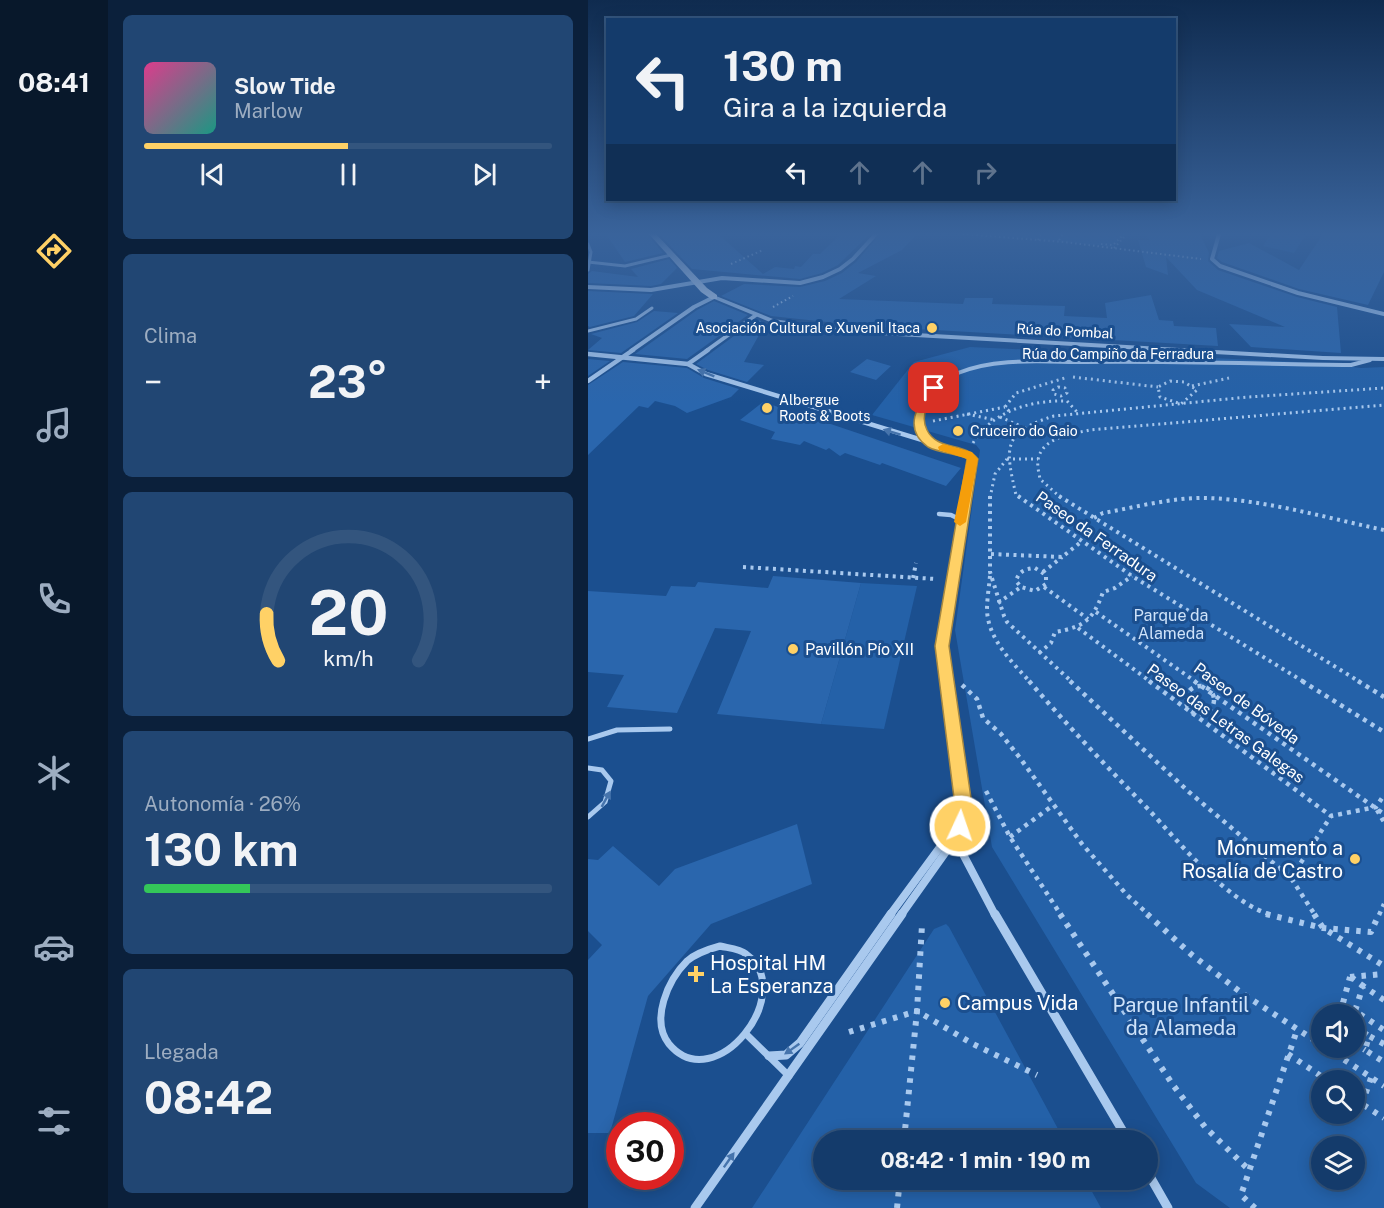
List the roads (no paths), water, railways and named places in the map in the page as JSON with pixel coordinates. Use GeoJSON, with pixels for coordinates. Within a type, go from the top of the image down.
{"type":"FeatureCollection","features":[{"type":"Feature","properties":{"kind":"main road"},"geometry":{"type":"LineString","coordinates":[[706,290],[714,297]]}},
{"type":"Feature","properties":{"kind":"street"},"geometry":{"type":"LineString","coordinates":[[1289,290],[1384,314]]}},
{"type":"Feature","properties":{"kind":"street"},"geometry":{"type":"LineString","coordinates":[[588,381],[694,307],[714,297]]}},
{"type":"Feature","properties":{"kind":"street","name":"Rúa do Pombal"},"geometry":{"type":"LineString","coordinates":[[714,297],[756,315],[798,326],[883,335],[1384,359]]}},
{"type":"Feature","properties":{"kind":"street"},"geometry":{"type":"LineString","coordinates":[[588,331],[636,319],[652,308]]}},
{"type":"Feature","properties":{"kind":"street"},"geometry":{"type":"LineString","coordinates":[[688,364],[756,315]]}},
{"type":"Feature","properties":{"kind":"street"},"geometry":{"type":"LineString","coordinates":[[588,354],[688,364],[706,374],[968,454],[972,459],[942,646],[962,798],[960,826],[955,839],[695,1208]]}},
{"type":"Feature","properties":{"kind":"street"},"geometry":{"type":"LineString","coordinates":[[770,1056],[786,1055],[800,1043],[932,856],[944,843],[955,839]]}},
{"type":"Feature","properties":{"kind":"street"},"geometry":{"type":"LineString","coordinates":[[955,839],[1010,943],[1122,1130]]}},
{"type":"Feature","properties":{"kind":"street"},"geometry":{"type":"LineString","coordinates":[[1158,1190],[1168,1208]]}},
{"type":"Feature","properties":{"kind":"lane","name":"Rúa do Campiño da Ferradura"},"geometry":{"type":"LineString","coordinates":[[932,444],[919,425],[922,405],[939,384],[959,372],[975,368],[1045,362],[1351,365],[1371,359]]}},
{"type":"Feature","properties":{"kind":"lane"},"geometry":{"type":"LineString","coordinates":[[939,514],[951,515],[961,520]]}},
{"type":"Feature","properties":{"kind":"lane"},"geometry":{"type":"LineString","coordinates":[[588,739],[604,732],[670,729]]}},
{"type":"Feature","properties":{"kind":"lane"},"geometry":{"type":"LineString","coordinates":[[588,768],[602,770],[608,775],[611,790],[601,808],[588,817]]}},
{"type":"Feature","properties":{"kind":"lane"},"geometry":{"type":"LineString","coordinates":[[720,946],[735,946],[748,953],[758,964],[763,980],[763,998],[757,1017],[746,1034],[730,1048],[712,1057],[694,1059],[679,1053],[668,1042],[661,1027],[663,1000],[675,974],[688,959],[704,950],[720,946]]}},
{"type":"Feature","properties":{"kind":"lane"},"geometry":{"type":"LineString","coordinates":[[746,1034],[789,1076]]}},
{"type":"Feature","properties":{"kind":"place","name":"Asociación Cultural e Xuvenil Itaca"},"geometry":{"type":"Point","coordinates":[932,328]}},
{"type":"Feature","properties":{"kind":"place","name":"Albergue Roots & Boots"},"geometry":{"type":"Point","coordinates":[767,408]}},
{"type":"Feature","properties":{"kind":"place","name":"Cruceiro do Gaio"},"geometry":{"type":"Point","coordinates":[958,431]}},
{"type":"Feature","properties":{"kind":"place","name":"Pavillón Pío XII"},"geometry":{"type":"Point","coordinates":[793,649]}},
{"type":"Feature","properties":{"kind":"place","name":"Monumento a Rosalía de Castro"},"geometry":{"type":"Point","coordinates":[1355,859]}},
{"type":"Feature","properties":{"kind":"place","name":"Hospital HM La Esperanza"},"geometry":{"type":"Point","coordinates":[696,974]}},
{"type":"Feature","properties":{"kind":"place","name":"Campus Vida"},"geometry":{"type":"Point","coordinates":[945,1003]}},
{"type":"Feature","properties":{"kind":"park label","name":"Parque da Alameda"},"geometry":{"type":"Point","coordinates":[1171,624]}},
{"type":"Feature","properties":{"kind":"park label","name":"Parque Infantil da Alameda"},"geometry":{"type":"Point","coordinates":[1181,1016]}}]}
